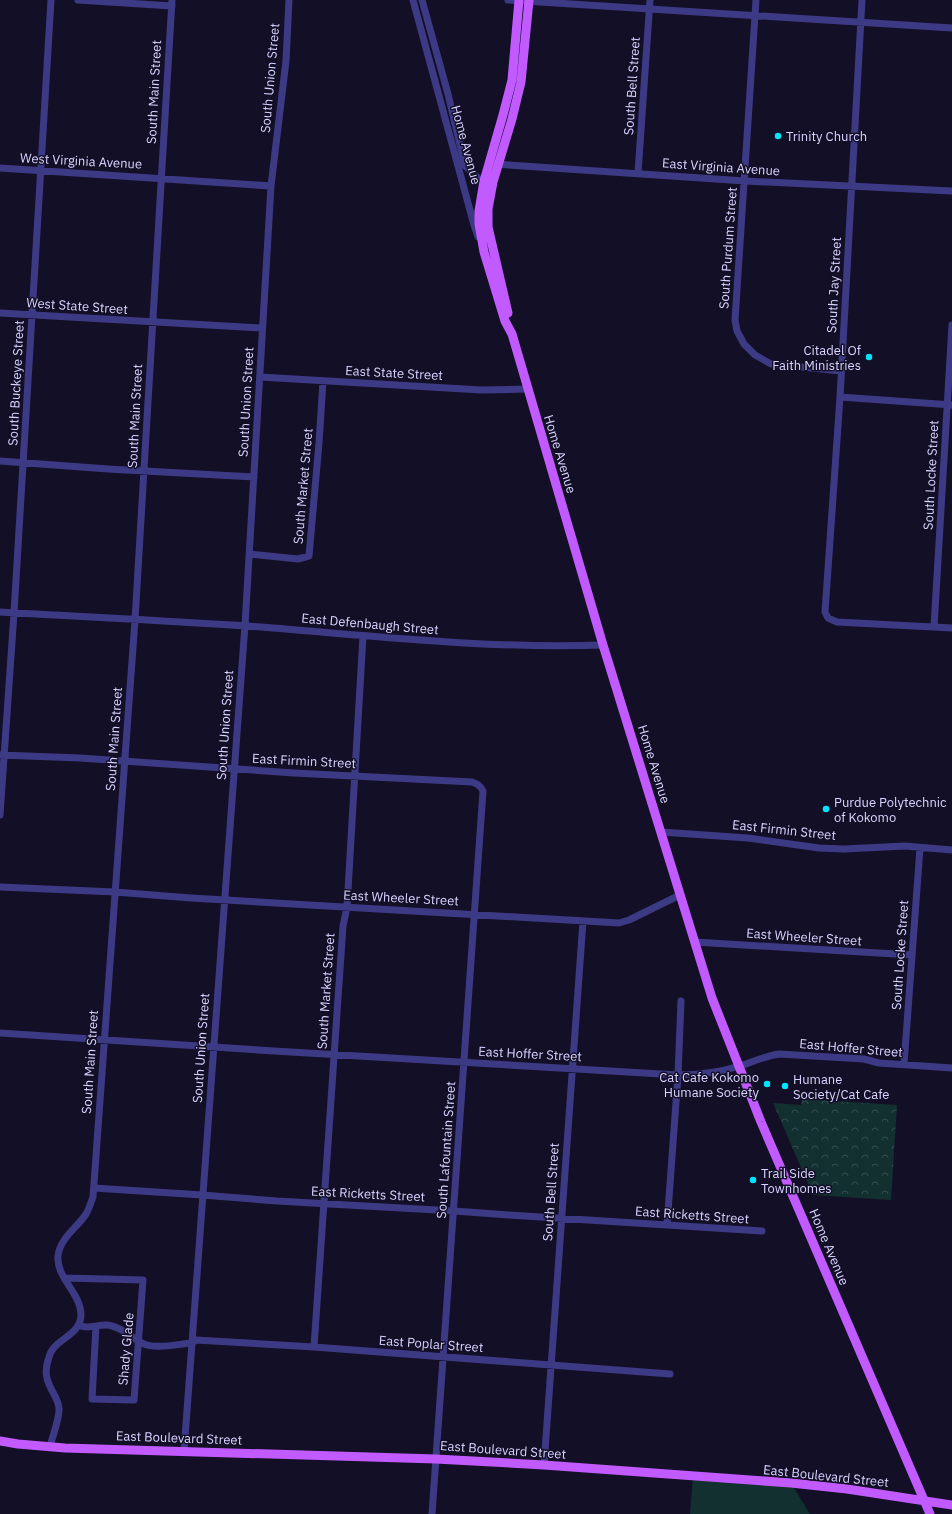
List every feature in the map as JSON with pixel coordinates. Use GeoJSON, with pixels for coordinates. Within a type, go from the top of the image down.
{"type":"FeatureCollection","features":[{"type":"Feature","properties":{"kind":"main road"},"geometry":{"type":"LineString","coordinates":[[484,252],[479,224],[479,211],[484,183],[504,115],[512,80],[524,1]]}},
{"type":"Feature","properties":{"kind":"main road"},"geometry":{"type":"LineString","coordinates":[[512,334],[488,227],[488,209],[491,191],[521,82],[524,1]]}},
{"type":"Feature","properties":{"kind":"main road","name":"Home Avenue"},"geometry":{"type":"LineString","coordinates":[[484,252],[504,321],[512,334],[603,645],[712,998],[764,1129],[930,1514]]}},
{"type":"Feature","properties":{"kind":"main road","name":"East Boulevard Street"},"geometry":{"type":"LineString","coordinates":[[0,1441],[50,1447],[436,1459],[544,1465],[791,1483],[848,1489],[952,1505]]}},
{"type":"Feature","properties":{"kind":"street","name":"South Buckeye Street"},"geometry":{"type":"LineString","coordinates":[[0,815],[2,755],[14,613],[51,0]]}},
{"type":"Feature","properties":{"kind":"street"},"geometry":{"type":"LineString","coordinates":[[78,0],[172,3]]}},
{"type":"Feature","properties":{"kind":"street","name":"South Union Street"},"geometry":{"type":"LineString","coordinates":[[184,1452],[245,626],[271,186],[285,66],[289,0]]}},
{"type":"Feature","properties":{"kind":"street","name":"Home Avenue"},"geometry":{"type":"LineString","coordinates":[[413,0],[474,226],[484,252]]}},
{"type":"Feature","properties":{"kind":"street","name":"Home Avenue"},"geometry":{"type":"LineString","coordinates":[[422,0],[448,94],[465,166],[491,191]]}},
{"type":"Feature","properties":{"kind":"street"},"geometry":{"type":"LineString","coordinates":[[508,0],[952,28]]}},
{"type":"Feature","properties":{"kind":"street","name":"South Bell Street"},"geometry":{"type":"LineString","coordinates":[[638,173],[650,0]]}},
{"type":"Feature","properties":{"kind":"street","name":"South Purdum Street"},"geometry":{"type":"LineString","coordinates":[[756,0],[736,320],[737,331],[744,344],[755,355],[771,364],[841,371]]}},
{"type":"Feature","properties":{"kind":"street","name":"South Jay Street"},"geometry":{"type":"LineString","coordinates":[[862,0],[840,398],[825,612],[828,618],[837,622],[934,628]]}},
{"type":"Feature","properties":{"kind":"street","name":"South Main Street"},"geometry":{"type":"LineString","coordinates":[[78,1325],[81,1316],[80,1305],[59,1266],[58,1256],[65,1238],[86,1214],[93,1197],[94,1188],[135,620],[172,3]]}},
{"type":"Feature","properties":{"kind":"street","name":"East Virginia Avenue"},"geometry":{"type":"LineString","coordinates":[[489,164],[745,181],[952,191]]}},
{"type":"Feature","properties":{"kind":"street","name":"West Virginia Avenue"},"geometry":{"type":"LineString","coordinates":[[0,168],[161,178]]}},
{"type":"Feature","properties":{"kind":"street"},"geometry":{"type":"LineString","coordinates":[[161,178],[271,186]]}},
{"type":"Feature","properties":{"kind":"street","name":"West State Street"},"geometry":{"type":"LineString","coordinates":[[0,313],[153,323]]}},
{"type":"Feature","properties":{"kind":"street"},"geometry":{"type":"LineString","coordinates":[[153,323],[262,328]]}},
{"type":"Feature","properties":{"kind":"street","name":"South Locke Street"},"geometry":{"type":"LineString","coordinates":[[934,628],[949,405],[952,325]]}},
{"type":"Feature","properties":{"kind":"street","name":"East State Street"},"geometry":{"type":"LineString","coordinates":[[260,377],[481,390],[528,389]]}},
{"type":"Feature","properties":{"kind":"street","name":"South Market Street"},"geometry":{"type":"LineString","coordinates":[[249,554],[298,559],[309,556],[323,381]]}},
{"type":"Feature","properties":{"kind":"street"},"geometry":{"type":"LineString","coordinates":[[840,398],[949,405]]}},
{"type":"Feature","properties":{"kind":"street"},"geometry":{"type":"LineString","coordinates":[[0,461],[254,477]]}},
{"type":"Feature","properties":{"kind":"street","name":"East Defenbaugh Street"},"geometry":{"type":"LineString","coordinates":[[0,612],[245,626],[434,641],[566,646],[603,645]]}},
{"type":"Feature","properties":{"kind":"street"},"geometry":{"type":"LineString","coordinates":[[934,628],[952,628]]}},
{"type":"Feature","properties":{"kind":"street","name":"South Market Street"},"geometry":{"type":"LineString","coordinates":[[314,1347],[343,926],[347,907],[356,776],[363,636]]}},
{"type":"Feature","properties":{"kind":"street","name":"East Firmin Street"},"geometry":{"type":"LineString","coordinates":[[2,755],[472,782],[481,787]]}},
{"type":"Feature","properties":{"kind":"street","name":"South Lafountain Street"},"geometry":{"type":"LineString","coordinates":[[432,1514],[483,791],[481,787]]}},
{"type":"Feature","properties":{"kind":"street","name":"East Firmin Street"},"geometry":{"type":"LineString","coordinates":[[661,832],[748,838],[819,848],[844,849],[899,846],[952,850]]}},
{"type":"Feature","properties":{"kind":"street","name":"South Locke Street"},"geometry":{"type":"LineString","coordinates":[[904,1064],[920,848]]}},
{"type":"Feature","properties":{"kind":"street","name":"East Wheeler Street"},"geometry":{"type":"LineString","coordinates":[[0,887],[115,892],[224,900],[619,923],[629,920],[680,895]]}},
{"type":"Feature","properties":{"kind":"street","name":"South Bell Street"},"geometry":{"type":"LineString","coordinates":[[544,1465],[583,921]]}},
{"type":"Feature","properties":{"kind":"street","name":"East Wheeler Street"},"geometry":{"type":"LineString","coordinates":[[695,942],[912,955]]}},
{"type":"Feature","properties":{"kind":"street"},"geometry":{"type":"LineString","coordinates":[[667,1225],[678,1075],[681,1002]]}},
{"type":"Feature","properties":{"kind":"street","name":"East Hoffer Street"},"geometry":{"type":"LineString","coordinates":[[0,1033],[678,1075],[699,1075],[779,1054],[864,1059],[879,1062],[952,1068]]}},
{"type":"Feature","properties":{"kind":"street","name":"East Ricketts Street"},"geometry":{"type":"LineString","coordinates":[[94,1188],[762,1231]]}},
{"type":"Feature","properties":{"kind":"street","name":"Shady Glade"},"geometry":{"type":"LineString","coordinates":[[65,1278],[143,1280],[134,1400],[92,1399],[96,1326]]}},
{"type":"Feature","properties":{"kind":"street"},"geometry":{"type":"LineString","coordinates":[[50,1447],[60,1410],[57,1398],[47,1379],[46,1371],[49,1355],[52,1349],[73,1332],[78,1325]]}},
{"type":"Feature","properties":{"kind":"street","name":"East Poplar Street"},"geometry":{"type":"LineString","coordinates":[[78,1325],[87,1327],[111,1325],[129,1333],[147,1345],[157,1346],[192,1343],[196,1340],[443,1356],[551,1366],[670,1374]]}},
{"type":"Feature","properties":{"kind":"green space"},"geometry":{"type":"Polygon","coordinates":[[[802,1099],[897,1105],[891,1200],[813,1195],[773,1103],[801,1105],[802,1099]]]}},
{"type":"Feature","properties":{"kind":"green space"},"geometry":{"type":"Polygon","coordinates":[[[693,1476],[791,1483],[810,1514],[690,1514],[693,1476]]]}},
{"type":"Feature","properties":{"kind":"place","name":"Trinity Church"},"geometry":{"type":"Point","coordinates":[778,136]}},
{"type":"Feature","properties":{"kind":"place","name":"Citadel Of Faith Ministries"},"geometry":{"type":"Point","coordinates":[869,357]}},
{"type":"Feature","properties":{"kind":"place","name":"Purdue Polytechnic of Kokomo"},"geometry":{"type":"Point","coordinates":[826,809]}},
{"type":"Feature","properties":{"kind":"place","name":"Cat Cafe Kokomo Humane Society"},"geometry":{"type":"Point","coordinates":[767,1084]}},
{"type":"Feature","properties":{"kind":"place","name":"Humane Society/Cat Cafe"},"geometry":{"type":"Point","coordinates":[785,1086]}},
{"type":"Feature","properties":{"kind":"place","name":"Trail Side Townhomes"},"geometry":{"type":"Point","coordinates":[753,1180]}}]}
